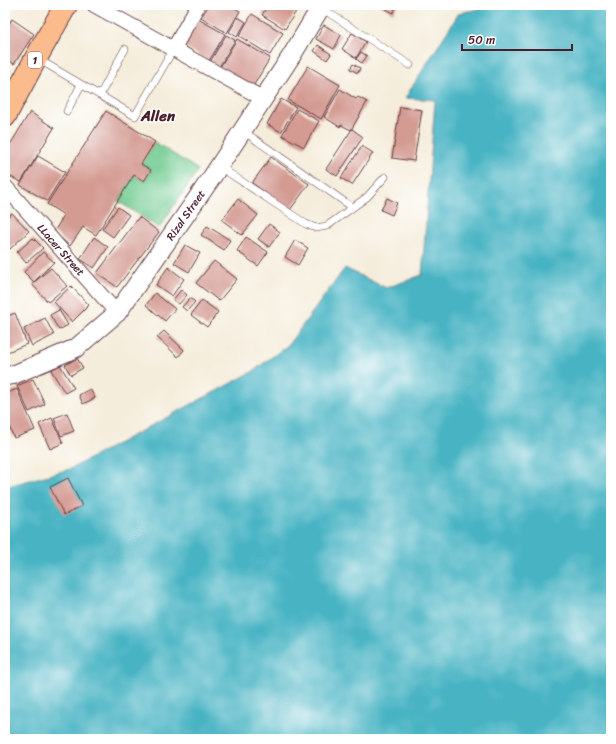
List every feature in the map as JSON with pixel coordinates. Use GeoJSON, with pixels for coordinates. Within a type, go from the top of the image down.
{"type":"FeatureCollection","features":[{"type":"Feature","properties":{"kind":"highway","name":"1"},"geometry":{"type":"LineString","coordinates":[[5,116],[66,5]]}},
{"type":"Feature","properties":{"kind":"street"},"geometry":{"type":"LineString","coordinates":[[94,5],[264,99]]}},
{"type":"Feature","properties":{"kind":"street"},"geometry":{"type":"LineString","coordinates":[[174,48],[198,5]]}},
{"type":"Feature","properties":{"kind":"street","name":"Rizal Street"},"geometry":{"type":"LineString","coordinates":[[5,376],[13,375],[76,348],[118,313],[220,166],[292,55],[320,6]]}},
{"type":"Feature","properties":{"kind":"street","name":"LLacer Street"},"geometry":{"type":"LineString","coordinates":[[5,186],[118,313]]}},
{"type":"Feature","properties":{"kind":"lane"},"geometry":{"type":"LineString","coordinates":[[320,6],[410,65]]}},
{"type":"Feature","properties":{"kind":"lane"},"geometry":{"type":"LineString","coordinates":[[36,58],[135,116],[174,48]]}},
{"type":"Feature","properties":{"kind":"lane"},"geometry":{"type":"LineString","coordinates":[[100,96],[125,49]]}},
{"type":"Feature","properties":{"kind":"lane"},"geometry":{"type":"LineString","coordinates":[[67,112],[81,85]]}},
{"type":"Feature","properties":{"kind":"lane"},"geometry":{"type":"LineString","coordinates":[[243,131],[352,207]]}},
{"type":"Feature","properties":{"kind":"lane"},"geometry":{"type":"LineString","coordinates":[[220,166],[306,224],[316,228],[328,226],[367,197],[385,177]]}},
{"type":"Feature","properties":{"kind":"green space"},"geometry":{"type":"Polygon","coordinates":[[[155,142],[198,170],[159,228],[118,201],[134,175],[145,181],[151,170],[141,164],[155,142]]]}},
{"type":"Feature","properties":{"kind":"water"},"geometry":{"type":"Polygon","coordinates":[[[488,5],[611,5],[611,739],[5,739],[5,487],[70,469],[252,372],[288,345],[345,268],[386,288],[422,275],[435,100],[405,98],[459,13],[488,7],[488,5]]]}},
{"type":"Feature","properties":{"kind":"building"},"geometry":{"type":"Polygon","coordinates":[[[209,5],[229,5],[240,11],[227,33],[201,17],[209,5]]]}},
{"type":"Feature","properties":{"kind":"building"},"geometry":{"type":"Polygon","coordinates":[[[268,5],[300,5],[285,29],[262,15],[268,5]]]}},
{"type":"Feature","properties":{"kind":"building"},"geometry":{"type":"Polygon","coordinates":[[[380,5],[398,5],[393,13],[380,5]]]}},
{"type":"Feature","properties":{"kind":"building"},"geometry":{"type":"Polygon","coordinates":[[[252,14],[283,33],[270,55],[239,36],[252,14]]]}},
{"type":"Feature","properties":{"kind":"building"},"geometry":{"type":"Polygon","coordinates":[[[238,17],[246,22],[237,37],[229,32],[238,17]]]}},
{"type":"Feature","properties":{"kind":"building"},"geometry":{"type":"Polygon","coordinates":[[[12,19],[34,34],[14,64],[5,58],[5,30],[12,19]]]}},
{"type":"Feature","properties":{"kind":"building"},"geometry":{"type":"Polygon","coordinates":[[[198,19],[225,34],[209,61],[182,45],[198,19]]]}},
{"type":"Feature","properties":{"kind":"building"},"geometry":{"type":"Polygon","coordinates":[[[324,25],[341,35],[334,49],[316,39],[324,25]]]}},
{"type":"Feature","properties":{"kind":"building"},"geometry":{"type":"Polygon","coordinates":[[[352,33],[366,42],[356,58],[342,49],[352,33]]]}},
{"type":"Feature","properties":{"kind":"building"},"geometry":{"type":"Polygon","coordinates":[[[226,35],[235,40],[219,67],[210,62],[226,35]]]}},
{"type":"Feature","properties":{"kind":"building"},"geometry":{"type":"Polygon","coordinates":[[[237,39],[270,58],[252,88],[219,69],[237,39]]]}},
{"type":"Feature","properties":{"kind":"building"},"geometry":{"type":"Polygon","coordinates":[[[318,45],[331,54],[327,60],[314,51],[318,45]]]}},
{"type":"Feature","properties":{"kind":"building"},"geometry":{"type":"Polygon","coordinates":[[[361,52],[367,56],[362,63],[356,59],[361,52]]]}},
{"type":"Feature","properties":{"kind":"building"},"geometry":{"type":"Polygon","coordinates":[[[353,64],[360,68],[358,73],[350,69],[353,64]]]}},
{"type":"Feature","properties":{"kind":"building"},"geometry":{"type":"Polygon","coordinates":[[[5,66],[11,70],[5,80],[5,66]]]}},
{"type":"Feature","properties":{"kind":"building"},"geometry":{"type":"Polygon","coordinates":[[[308,66],[340,85],[321,119],[288,100],[308,66]]]}},
{"type":"Feature","properties":{"kind":"building"},"geometry":{"type":"Polygon","coordinates":[[[340,89],[356,99],[358,97],[367,102],[351,130],[341,125],[340,127],[324,117],[340,89]]]}},
{"type":"Feature","properties":{"kind":"building"},"geometry":{"type":"Polygon","coordinates":[[[281,99],[296,107],[281,132],[267,124],[281,99]]]}},
{"type":"Feature","properties":{"kind":"building"},"geometry":{"type":"Polygon","coordinates":[[[400,107],[422,110],[414,161],[392,158],[400,107]]]}},
{"type":"Feature","properties":{"kind":"building"},"geometry":{"type":"Polygon","coordinates":[[[297,109],[319,121],[304,147],[282,135],[297,109]]]}},
{"type":"Feature","properties":{"kind":"building"},"geometry":{"type":"Polygon","coordinates":[[[106,111],[155,142],[141,164],[151,170],[144,181],[134,175],[96,235],[83,227],[70,246],[54,232],[64,215],[47,204],[106,111]]]}},
{"type":"Feature","properties":{"kind":"building"},"geometry":{"type":"Polygon","coordinates":[[[30,112],[54,128],[21,182],[5,174],[5,153],[30,112]]]}},
{"type":"Feature","properties":{"kind":"building"},"geometry":{"type":"Polygon","coordinates":[[[352,129],[363,137],[337,176],[326,169],[352,129]]]}},
{"type":"Feature","properties":{"kind":"building"},"geometry":{"type":"Polygon","coordinates":[[[362,146],[373,153],[352,185],[341,178],[362,146]]]}},
{"type":"Feature","properties":{"kind":"building"},"geometry":{"type":"Polygon","coordinates":[[[38,156],[65,172],[47,201],[20,185],[38,156]]]}},
{"type":"Feature","properties":{"kind":"building"},"geometry":{"type":"Polygon","coordinates":[[[271,157],[309,184],[290,210],[252,183],[271,157]]]}},
{"type":"Feature","properties":{"kind":"building"},"geometry":{"type":"Polygon","coordinates":[[[387,198],[397,203],[392,215],[381,210],[387,198]]]}},
{"type":"Feature","properties":{"kind":"building"},"geometry":{"type":"Polygon","coordinates":[[[238,199],[258,215],[242,235],[222,220],[238,199]]]}},
{"type":"Feature","properties":{"kind":"building"},"geometry":{"type":"Polygon","coordinates":[[[118,207],[129,215],[113,237],[102,229],[118,207]]]}},
{"type":"Feature","properties":{"kind":"building"},"geometry":{"type":"Polygon","coordinates":[[[12,213],[29,231],[10,249],[5,244],[5,219],[12,213]]]}},
{"type":"Feature","properties":{"kind":"building"},"geometry":{"type":"Polygon","coordinates":[[[139,217],[159,232],[117,287],[97,273],[139,217]]]}},
{"type":"Feature","properties":{"kind":"building"},"geometry":{"type":"Polygon","coordinates":[[[269,224],[280,232],[269,247],[258,239],[269,224]]]}},
{"type":"Feature","properties":{"kind":"building"},"geometry":{"type":"Polygon","coordinates":[[[207,226],[230,240],[224,250],[201,235],[207,226]]]}},
{"type":"Feature","properties":{"kind":"building"},"geometry":{"type":"Polygon","coordinates":[[[94,237],[108,247],[94,268],[80,259],[94,237]]]}},
{"type":"Feature","properties":{"kind":"building"},"geometry":{"type":"Polygon","coordinates":[[[246,237],[268,252],[258,266],[237,251],[246,237]]]}},
{"type":"Feature","properties":{"kind":"building"},"geometry":{"type":"Polygon","coordinates":[[[33,238],[43,248],[26,263],[17,252],[33,238]]]}},
{"type":"Feature","properties":{"kind":"building"},"geometry":{"type":"Polygon","coordinates":[[[295,240],[308,248],[298,265],[285,257],[295,240]]]}},
{"type":"Feature","properties":{"kind":"building"},"geometry":{"type":"Polygon","coordinates":[[[185,245],[200,253],[189,272],[174,263],[185,245]]]}},
{"type":"Feature","properties":{"kind":"building"},"geometry":{"type":"Polygon","coordinates":[[[43,252],[54,262],[34,282],[24,272],[43,252]]]}},
{"type":"Feature","properties":{"kind":"building"},"geometry":{"type":"Polygon","coordinates":[[[214,261],[237,279],[219,301],[196,283],[214,261]]]}},
{"type":"Feature","properties":{"kind":"building"},"geometry":{"type":"Polygon","coordinates":[[[168,267],[184,279],[172,296],[156,285],[168,267]]]}},
{"type":"Feature","properties":{"kind":"building"},"geometry":{"type":"Polygon","coordinates":[[[51,268],[67,286],[48,302],[32,284],[51,268]]]}},
{"type":"Feature","properties":{"kind":"building"},"geometry":{"type":"Polygon","coordinates":[[[71,286],[89,305],[72,322],[54,302],[71,286]]]}},
{"type":"Feature","properties":{"kind":"building"},"geometry":{"type":"Polygon","coordinates":[[[181,290],[187,295],[179,304],[173,300],[181,290]]]}},
{"type":"Feature","properties":{"kind":"building"},"geometry":{"type":"Polygon","coordinates":[[[155,293],[175,309],[165,321],[146,305],[155,293]]]}},
{"type":"Feature","properties":{"kind":"building"},"geometry":{"type":"Polygon","coordinates":[[[190,298],[195,302],[187,311],[182,307],[190,298]]]}},
{"type":"Feature","properties":{"kind":"building"},"geometry":{"type":"Polygon","coordinates":[[[202,300],[218,312],[207,327],[191,315],[202,300]]]}},
{"type":"Feature","properties":{"kind":"building"},"geometry":{"type":"Polygon","coordinates":[[[59,310],[68,325],[59,330],[50,315],[59,310]]]}},
{"type":"Feature","properties":{"kind":"building"},"geometry":{"type":"Polygon","coordinates":[[[15,313],[27,344],[5,353],[5,317],[15,313]]]}},
{"type":"Feature","properties":{"kind":"building"},"geometry":{"type":"Polygon","coordinates":[[[45,318],[54,335],[32,346],[24,329],[45,318]]]}},
{"type":"Feature","properties":{"kind":"building"},"geometry":{"type":"Polygon","coordinates":[[[164,331],[184,350],[178,357],[157,337],[164,331]]]}},
{"type":"Feature","properties":{"kind":"building"},"geometry":{"type":"Polygon","coordinates":[[[77,358],[83,368],[71,375],[65,365],[77,358]]]}},
{"type":"Feature","properties":{"kind":"building"},"geometry":{"type":"Polygon","coordinates":[[[60,365],[74,388],[65,393],[51,370],[60,365]]]}},
{"type":"Feature","properties":{"kind":"building"},"geometry":{"type":"Polygon","coordinates":[[[33,379],[45,404],[29,412],[17,386],[33,379]]]}},
{"type":"Feature","properties":{"kind":"building"},"geometry":{"type":"Polygon","coordinates":[[[17,389],[35,430],[14,438],[5,417],[5,394],[17,389]]]}},
{"type":"Feature","properties":{"kind":"building"},"geometry":{"type":"Polygon","coordinates":[[[90,389],[95,398],[83,404],[79,395],[90,389]]]}},
{"type":"Feature","properties":{"kind":"building"},"geometry":{"type":"Polygon","coordinates":[[[67,413],[74,431],[61,436],[54,418],[67,413]]]}},
{"type":"Feature","properties":{"kind":"building"},"geometry":{"type":"Polygon","coordinates":[[[52,418],[63,443],[50,449],[39,424],[52,418]]]}},
{"type":"Feature","properties":{"kind":"building"},"geometry":{"type":"Polygon","coordinates":[[[68,478],[82,506],[64,515],[50,487],[68,478]]]}},
{"type":"Feature","properties":{"kind":"district","name":"Allen"},"geometry":{"type":"Point","coordinates":[158,116]}}]}
